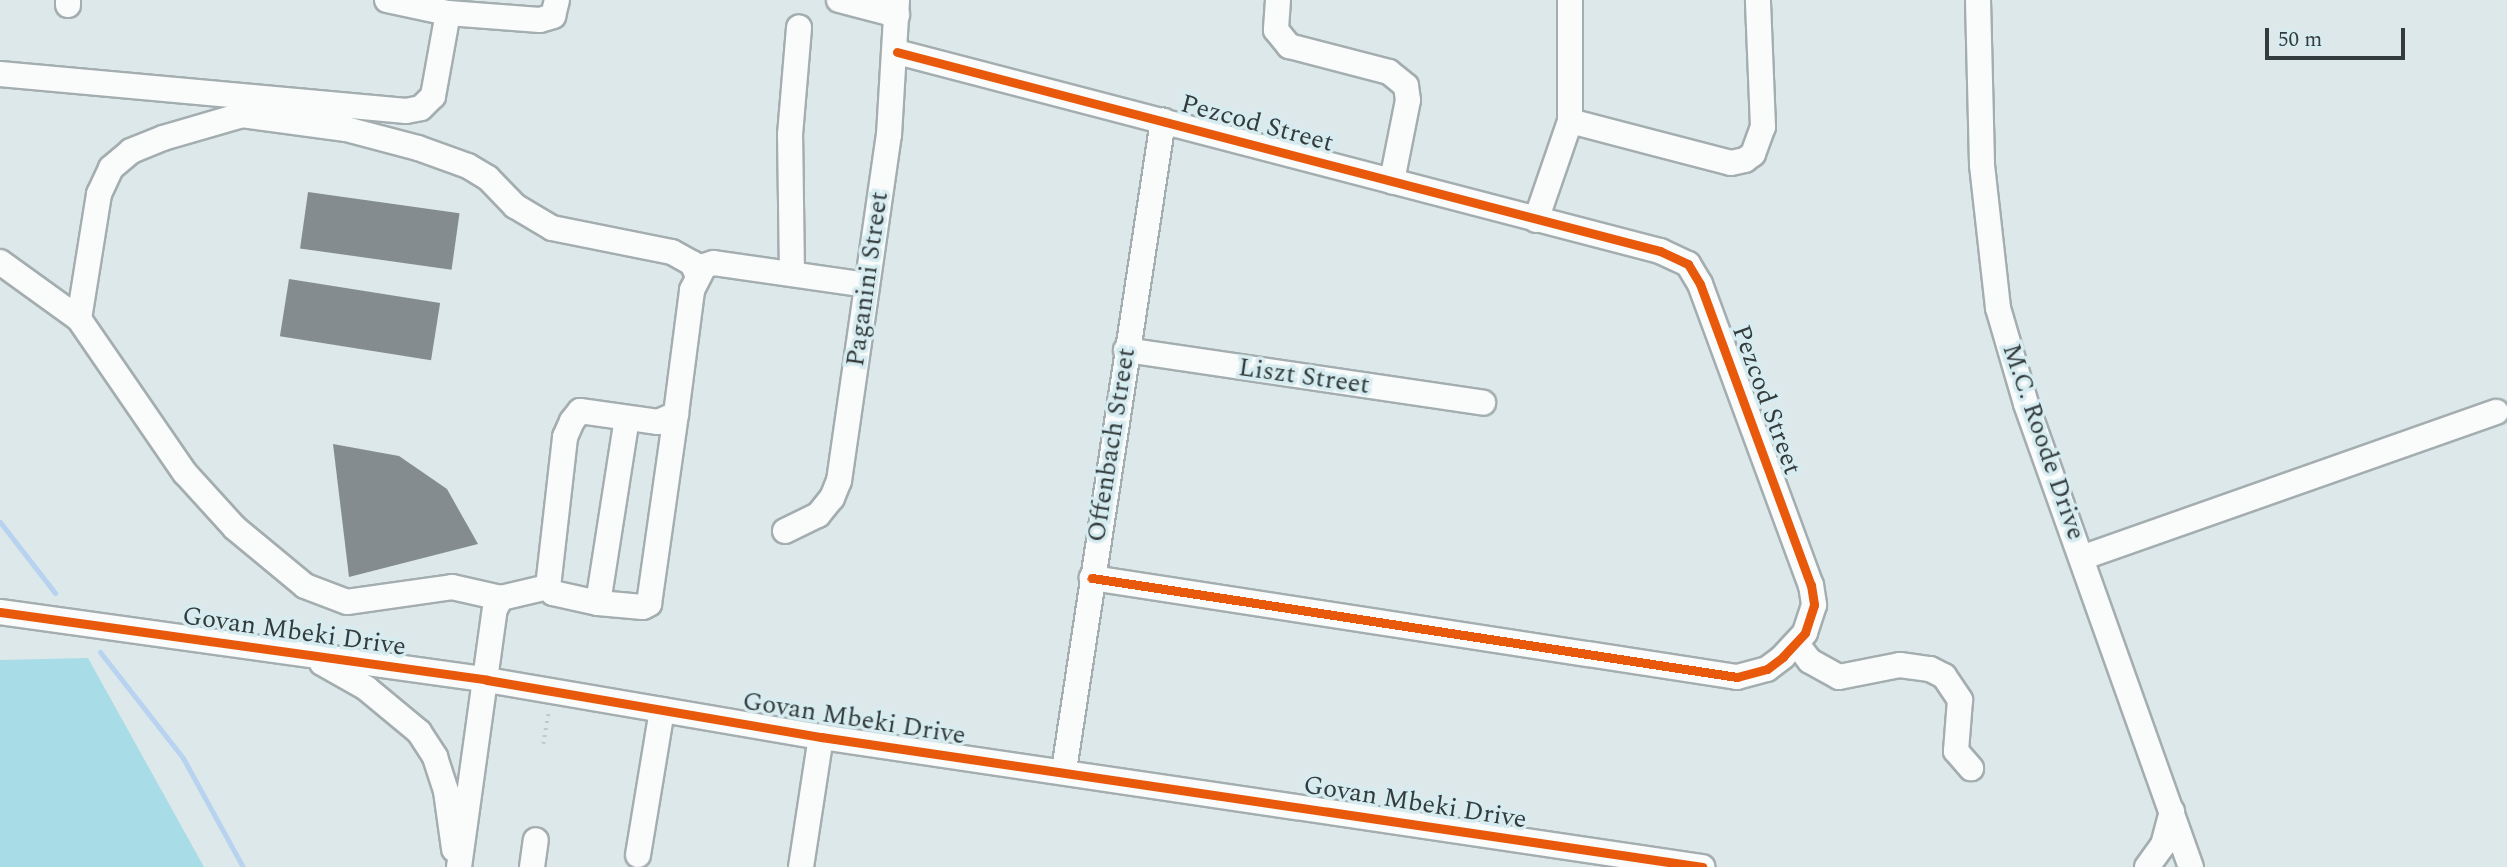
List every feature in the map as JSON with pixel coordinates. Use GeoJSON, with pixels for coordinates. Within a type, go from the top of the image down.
{"type":"FeatureCollection","features":[{"type":"Feature","properties":{"kind":"street"},"geometry":{"type":"LineString","coordinates":[[387,0],[447,13],[540,20],[553,16],[557,0]]}},
{"type":"Feature","properties":{"kind":"street"},"geometry":{"type":"LineString","coordinates":[[839,0],[897,7]]}},
{"type":"Feature","properties":{"kind":"street"},"geometry":{"type":"LineString","coordinates":[[1278,0],[1276,30],[1289,46],[1389,72],[1405,86],[1408,100],[1392,181]]}},
{"type":"Feature","properties":{"kind":"street"},"geometry":{"type":"LineString","coordinates":[[1536,220],[1570,121],[1570,0]]}},
{"type":"Feature","properties":{"kind":"street"},"geometry":{"type":"LineString","coordinates":[[1570,121],[1731,163],[1745,159],[1752,154],[1763,127],[1758,0]]}},
{"type":"Feature","properties":{"kind":"street","name":"M.C. Roode Drive"},"geometry":{"type":"LineString","coordinates":[[1978,0],[1982,165],[1998,308],[2026,404],[2084,557],[2191,867]]}},
{"type":"Feature","properties":{"kind":"street","name":"Paganini Street"},"geometry":{"type":"LineString","coordinates":[[785,531],[818,515],[832,498],[839,481],[897,52],[897,7]]}},
{"type":"Feature","properties":{"kind":"street"},"geometry":{"type":"LineString","coordinates":[[0,74],[405,111],[421,108],[433,96],[447,13]]}},
{"type":"Feature","properties":{"kind":"street"},"geometry":{"type":"LineString","coordinates":[[792,274],[790,135],[799,27]]}},
{"type":"Feature","properties":{"kind":"street","name":"Pezcod Street"},"geometry":{"type":"LineString","coordinates":[[897,52],[1660,251],[1694,271],[1811,585],[1811,619],[1797,644],[1768,669],[1737,677],[1092,578]]}},
{"type":"Feature","properties":{"kind":"street"},"geometry":{"type":"LineString","coordinates":[[79,319],[99,194],[111,168],[131,151],[163,138],[242,115],[346,129],[418,148],[468,166],[515,206],[552,228],[672,251],[692,263],[697,274],[649,604],[643,607],[598,603],[553,593],[548,587],[565,437],[572,421],[580,411],[658,422],[676,414]]}},
{"type":"Feature","properties":{"kind":"street","name":"Offenbach Street"},"geometry":{"type":"LineString","coordinates":[[1064,770],[1163,121]]}},
{"type":"Feature","properties":{"kind":"street"},"geometry":{"type":"LineString","coordinates":[[0,262],[79,319],[131,401],[185,472],[235,527],[305,586],[347,601],[452,587],[501,598],[548,587]]}},
{"type":"Feature","properties":{"kind":"street"},"geometry":{"type":"LineString","coordinates":[[697,274],[714,263],[866,285]]}},
{"type":"Feature","properties":{"kind":"street","name":"Liszt Street"},"geometry":{"type":"LineString","coordinates":[[1126,350],[1483,403]]}},
{"type":"Feature","properties":{"kind":"street"},"geometry":{"type":"LineString","coordinates":[[2084,557],[2496,412]]}},
{"type":"Feature","properties":{"kind":"street"},"geometry":{"type":"LineString","coordinates":[[598,603],[628,418]]}},
{"type":"Feature","properties":{"kind":"street"},"geometry":{"type":"LineString","coordinates":[[457,867],[487,680],[486,649],[501,598]]}},
{"type":"Feature","properties":{"kind":"street","name":"Govan Mbeki Drive"},"geometry":{"type":"LineString","coordinates":[[0,612],[487,680],[821,737],[1064,770],[1702,867]]}},
{"type":"Feature","properties":{"kind":"street"},"geometry":{"type":"LineString","coordinates":[[1797,644],[1810,661],[1839,677],[1900,666],[1930,669],[1944,676],[1960,700],[1956,751],[1971,768]]}},
{"type":"Feature","properties":{"kind":"street"},"geometry":{"type":"LineString","coordinates":[[306,655],[366,688],[419,732],[435,757],[446,791],[457,867]]}},
{"type":"Feature","properties":{"kind":"street"},"geometry":{"type":"LineString","coordinates":[[638,855],[662,710]]}},
{"type":"Feature","properties":{"kind":"street"},"geometry":{"type":"LineString","coordinates":[[801,867],[821,737]]}},
{"type":"Feature","properties":{"kind":"street"},"geometry":{"type":"LineString","coordinates":[[2147,867],[2163,845],[2172,810]]}},
{"type":"Feature","properties":{"kind":"street"},"geometry":{"type":"LineString","coordinates":[[532,867],[536,840]]}},
{"type":"Feature","properties":{"kind":"path"},"geometry":{"type":"LineString","coordinates":[[543,744],[552,692]]}},
{"type":"Feature","properties":{"kind":"shaded area"},"geometry":{"type":"Polygon","coordinates":[[[88,658],[204,867],[0,867],[0,660],[88,658]]]}},
{"type":"Feature","properties":{"kind":"building"},"geometry":{"type":"Polygon","coordinates":[[[308,192],[460,213],[452,270],[300,248],[308,192]]]}},
{"type":"Feature","properties":{"kind":"building"},"geometry":{"type":"Polygon","coordinates":[[[289,279],[440,303],[431,360],[280,336],[289,279]]]}},
{"type":"Feature","properties":{"kind":"building"},"geometry":{"type":"Polygon","coordinates":[[[333,444],[399,456],[447,489],[478,544],[349,577],[333,444]]]}},
{"type":"Feature","properties":{"kind":"waterway"},"geometry":{"type":"LineString","coordinates":[[0,522],[55,593]]}},
{"type":"Feature","properties":{"kind":"waterway"},"geometry":{"type":"LineString","coordinates":[[100,652],[183,758],[243,867]]}},
{"type":"Feature","properties":{"kind":"cycle path"},"geometry":{"type":"LineString","coordinates":[[897,52],[1660,251],[1688,264],[1700,284],[1811,585],[1814,605],[1805,633],[1783,657],[1767,669],[1737,677],[1092,578]]}},
{"type":"Feature","properties":{"kind":"cycle path"},"geometry":{"type":"LineString","coordinates":[[0,612],[487,680],[821,737],[1702,867]]}}]}
